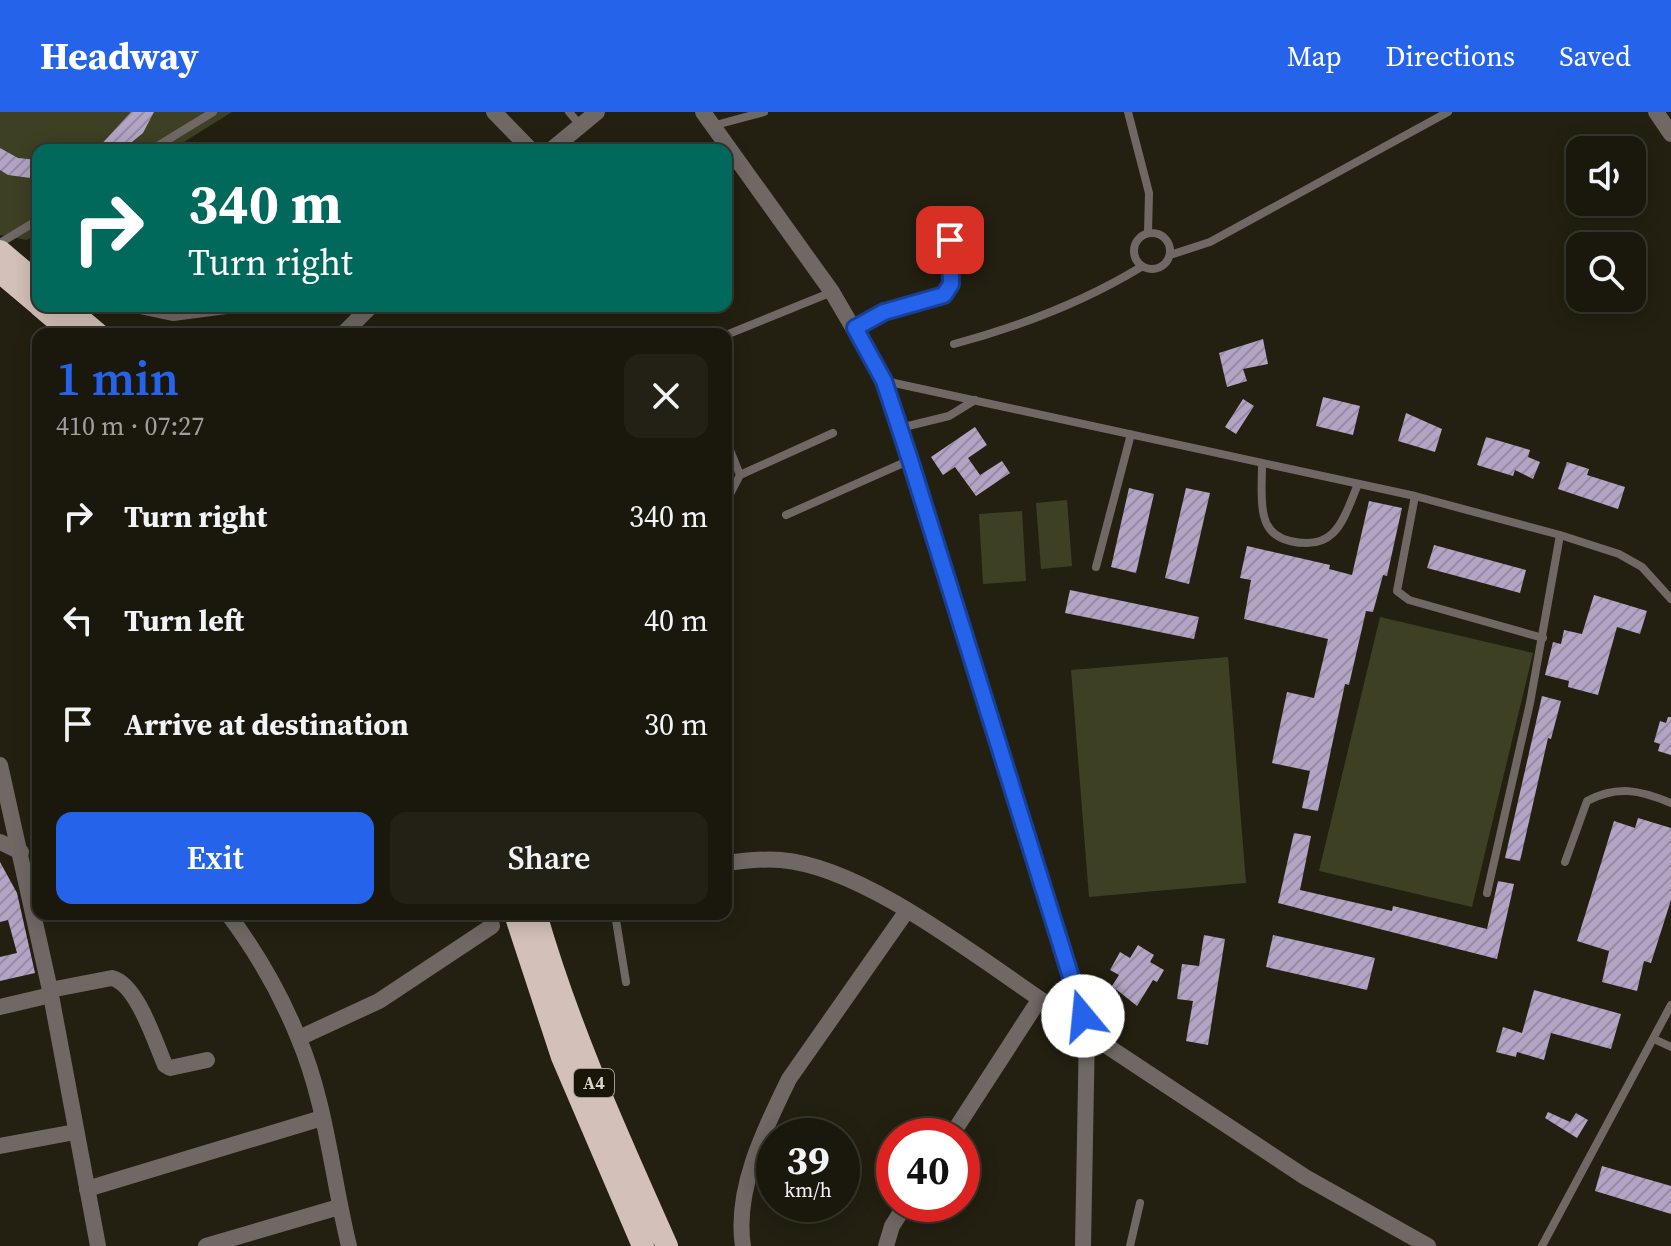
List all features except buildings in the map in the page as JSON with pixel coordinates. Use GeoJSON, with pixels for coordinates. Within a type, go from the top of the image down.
{"type":"FeatureCollection","features":[{"type":"Feature","properties":{"kind":"highway"},"geometry":{"type":"LineString","coordinates":[[0,251],[32,278]]}},
{"type":"Feature","properties":{"kind":"highway"},"geometry":{"type":"LineString","coordinates":[[0,272],[32,299]]}},
{"type":"Feature","properties":{"kind":"highway"},"geometry":{"type":"LineString","coordinates":[[47,312],[66,328]]}},
{"type":"Feature","properties":{"kind":"highway"},"geometry":{"type":"LineString","coordinates":[[72,312],[91,328]]}},
{"type":"Feature","properties":{"kind":"highway","name":"A4"},"geometry":{"type":"LineString","coordinates":[[517,920],[562,1057],[643,1246]]}},
{"type":"Feature","properties":{"kind":"highway","name":"A4"},"geometry":{"type":"LineString","coordinates":[[538,920],[560,996],[584,1059],[667,1246]]}},
{"type":"Feature","properties":{"kind":"street"},"geometry":{"type":"LineString","coordinates":[[494,112],[525,144]]}},
{"type":"Feature","properties":{"kind":"street"},"geometry":{"type":"LineString","coordinates":[[558,144],[597,112]]}},
{"type":"Feature","properties":{"kind":"street"},"geometry":{"type":"LineString","coordinates":[[1656,112],[1671,134]]}},
{"type":"Feature","properties":{"kind":"street"},"geometry":{"type":"LineString","coordinates":[[708,119],[726,144]]}},
{"type":"Feature","properties":{"kind":"street"},"geometry":{"type":"LineString","coordinates":[[732,152],[855,328],[884,381],[900,428],[1087,1030],[1083,1246]]}},
{"type":"Feature","properties":{"kind":"street"},"geometry":{"type":"LineString","coordinates":[[349,328],[365,312]]}},
{"type":"Feature","properties":{"kind":"street"},"geometry":{"type":"LineString","coordinates":[[0,765],[32,886]]}},
{"type":"Feature","properties":{"kind":"street"},"geometry":{"type":"LineString","coordinates":[[0,842],[21,852]]}},
{"type":"Feature","properties":{"kind":"street"},"geometry":{"type":"LineString","coordinates":[[732,863],[780,859],[817,867],[846,878],[945,934],[1305,1177],[1428,1246]]}},
{"type":"Feature","properties":{"kind":"street"},"geometry":{"type":"LineString","coordinates":[[743,1246],[744,1198],[775,1107],[789,1079],[906,912]]}},
{"type":"Feature","properties":{"kind":"street"},"geometry":{"type":"LineString","coordinates":[[38,920],[98,1246]]}},
{"type":"Feature","properties":{"kind":"street"},"geometry":{"type":"LineString","coordinates":[[233,920],[243,933],[299,1038],[322,1118],[349,1246]]}},
{"type":"Feature","properties":{"kind":"street"},"geometry":{"type":"LineString","coordinates":[[299,1038],[379,1001],[492,926]]}},
{"type":"Feature","properties":{"kind":"street"},"geometry":{"type":"LineString","coordinates":[[0,1007],[112,978],[121,980],[132,992],[165,1065],[170,1068],[207,1060]]}},
{"type":"Feature","properties":{"kind":"street"},"geometry":{"type":"LineString","coordinates":[[963,1118],[1039,1000]]}},
{"type":"Feature","properties":{"kind":"street"},"geometry":{"type":"LineString","coordinates":[[87,1189],[322,1118]]}},
{"type":"Feature","properties":{"kind":"street"},"geometry":{"type":"LineString","coordinates":[[0,1146],[75,1132]]}},
{"type":"Feature","properties":{"kind":"street"},"geometry":{"type":"LineString","coordinates":[[206,1246],[339,1207]]}},
{"type":"Feature","properties":{"kind":"street"},"geometry":{"type":"LineString","coordinates":[[886,1246],[895,1222]]}},
{"type":"Feature","properties":{"kind":"lane"},"geometry":{"type":"LineString","coordinates":[[161,144],[213,112]]}},
{"type":"Feature","properties":{"kind":"lane"},"geometry":{"type":"LineString","coordinates":[[569,112],[581,126]]}},
{"type":"Feature","properties":{"kind":"lane"},"geometry":{"type":"LineString","coordinates":[[708,119],[764,112]]}},
{"type":"Feature","properties":{"kind":"lane"},"geometry":{"type":"LineString","coordinates":[[1128,112],[1149,193],[1148,233],[1135,245],[1134,257],[1141,267]]}},
{"type":"Feature","properties":{"kind":"lane"},"geometry":{"type":"LineString","coordinates":[[954,344],[1052,313],[1088,298],[1141,267],[1159,269],[1170,255],[1210,242],[1448,112]]}},
{"type":"Feature","properties":{"kind":"lane"},"geometry":{"type":"LineString","coordinates":[[0,243],[32,224]]}},
{"type":"Feature","properties":{"kind":"lane"},"geometry":{"type":"LineString","coordinates":[[1148,233],[1165,238],[1170,255]]}},
{"type":"Feature","properties":{"kind":"lane"},"geometry":{"type":"LineString","coordinates":[[855,328],[884,312],[944,295],[951,284],[950,240]]}},
{"type":"Feature","properties":{"kind":"lane"},"geometry":{"type":"LineString","coordinates":[[732,333],[832,292]]}},
{"type":"Feature","properties":{"kind":"lane"},"geometry":{"type":"LineString","coordinates":[[884,381],[1415,496],[1560,535],[1619,554],[1642,567],[1671,599]]}},
{"type":"Feature","properties":{"kind":"lane"},"geometry":{"type":"LineString","coordinates":[[900,428],[949,416],[976,400]]}},
{"type":"Feature","properties":{"kind":"lane"},"geometry":{"type":"LineString","coordinates":[[732,490],[740,475],[833,433]]}},
{"type":"Feature","properties":{"kind":"lane"},"geometry":{"type":"LineString","coordinates":[[1096,567],[1131,434]]}},
{"type":"Feature","properties":{"kind":"lane"},"geometry":{"type":"LineString","coordinates":[[732,455],[740,475]]}},
{"type":"Feature","properties":{"kind":"lane"},"geometry":{"type":"LineString","coordinates":[[786,515],[910,460]]}},
{"type":"Feature","properties":{"kind":"lane"},"geometry":{"type":"LineString","coordinates":[[1262,465],[1264,516],[1270,530],[1282,539],[1304,544],[1318,544],[1330,536],[1341,523],[1358,484]]}},
{"type":"Feature","properties":{"kind":"lane"},"geometry":{"type":"LineString","coordinates":[[1415,496],[1397,591],[1409,600],[1543,638]]}},
{"type":"Feature","properties":{"kind":"lane"},"geometry":{"type":"LineString","coordinates":[[1487,893],[1543,638],[1560,535]]}},
{"type":"Feature","properties":{"kind":"lane"},"geometry":{"type":"LineString","coordinates":[[1565,862],[1587,801],[1607,791],[1641,790],[1671,803]]}},
{"type":"Feature","properties":{"kind":"lane"},"geometry":{"type":"LineString","coordinates":[[616,920],[626,982]]}},
{"type":"Feature","properties":{"kind":"lane"},"geometry":{"type":"LineString","coordinates":[[1542,1246],[1671,1005]]}},
{"type":"Feature","properties":{"kind":"lane"},"geometry":{"type":"LineString","coordinates":[[1654,1039],[1671,1047]]}},
{"type":"Feature","properties":{"kind":"lane"},"geometry":{"type":"LineString","coordinates":[[1130,1246],[1140,1203]]}},
{"type":"Feature","properties":{"kind":"green space"},"geometry":{"type":"Polygon","coordinates":[[[0,112],[232,112],[181,144],[32,144],[32,237],[27,240],[0,235],[0,112]]]}},
{"type":"Feature","properties":{"kind":"green space"},"geometry":{"type":"Polygon","coordinates":[[[1067,500],[1072,566],[1041,569],[1036,503],[1067,500]]]}},
{"type":"Feature","properties":{"kind":"green space"},"geometry":{"type":"Polygon","coordinates":[[[1022,511],[1026,581],[983,584],[979,514],[1022,511]]]}},
{"type":"Feature","properties":{"kind":"green space"},"geometry":{"type":"Polygon","coordinates":[[[1380,617],[1533,653],[1472,907],[1319,871],[1380,617]]]}},
{"type":"Feature","properties":{"kind":"green space"},"geometry":{"type":"Polygon","coordinates":[[[1228,657],[1246,883],[1089,897],[1071,670],[1228,657]]]}},
{"type":"Feature","properties":{"kind":"route"},"geometry":{"type":"LineString","coordinates":[[950,240],[951,284],[944,295],[884,312],[855,328],[884,381],[1083,1016]]}}]}
